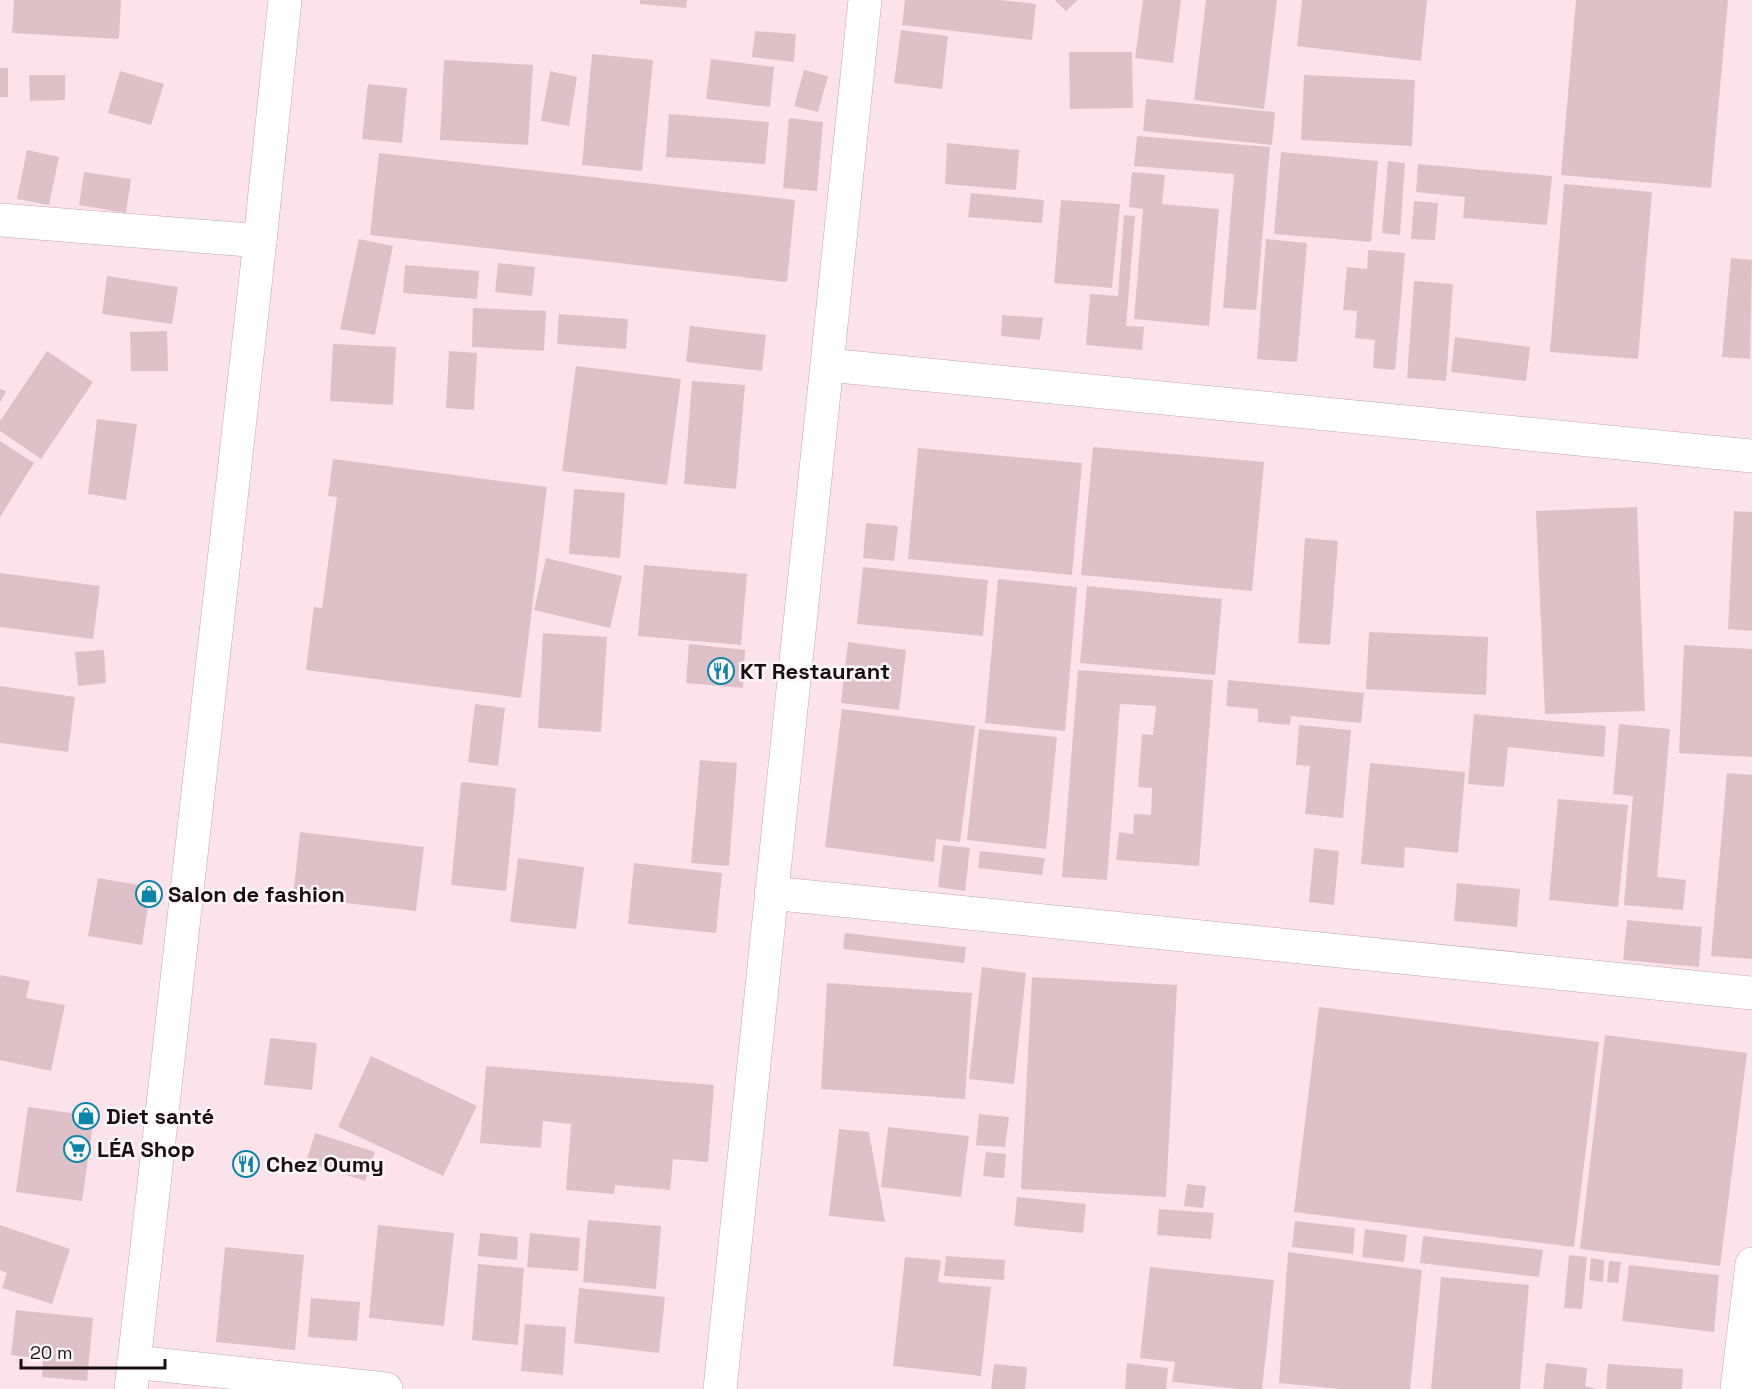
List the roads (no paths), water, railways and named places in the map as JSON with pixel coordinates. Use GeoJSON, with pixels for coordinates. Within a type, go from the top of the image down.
{"type":"FeatureCollection","features":[{"type":"Feature","properties":{"kind":"street"},"geometry":{"type":"LineString","coordinates":[[285,0],[132,1376],[386,1389]]}},
{"type":"Feature","properties":{"kind":"street"},"geometry":{"type":"LineString","coordinates":[[720,1389],[865,0]]}},
{"type":"Feature","properties":{"kind":"street"},"geometry":{"type":"LineString","coordinates":[[0,220],[260,241]]}},
{"type":"Feature","properties":{"kind":"street"},"geometry":{"type":"LineString","coordinates":[[828,365],[1752,456]]}},
{"type":"Feature","properties":{"kind":"street"},"geometry":{"type":"LineString","coordinates":[[771,893],[1752,993]]}},
{"type":"Feature","properties":{"kind":"street"},"geometry":{"type":"LineString","coordinates":[[1737,1389],[1752,1263]]}},
{"type":"Feature","properties":{"kind":"place","name":"KT Restaurant"},"geometry":{"type":"Point","coordinates":[721,671]}},
{"type":"Feature","properties":{"kind":"place","name":"Salon de fashion"},"geometry":{"type":"Point","coordinates":[149,894]}},
{"type":"Feature","properties":{"kind":"place","name":"Diet santé"},"geometry":{"type":"Point","coordinates":[86,1116]}},
{"type":"Feature","properties":{"kind":"place","name":"LÉA Shop"},"geometry":{"type":"Point","coordinates":[77,1149]}},
{"type":"Feature","properties":{"kind":"place","name":"Chez Oumy"},"geometry":{"type":"Point","coordinates":[246,1164]}}]}
